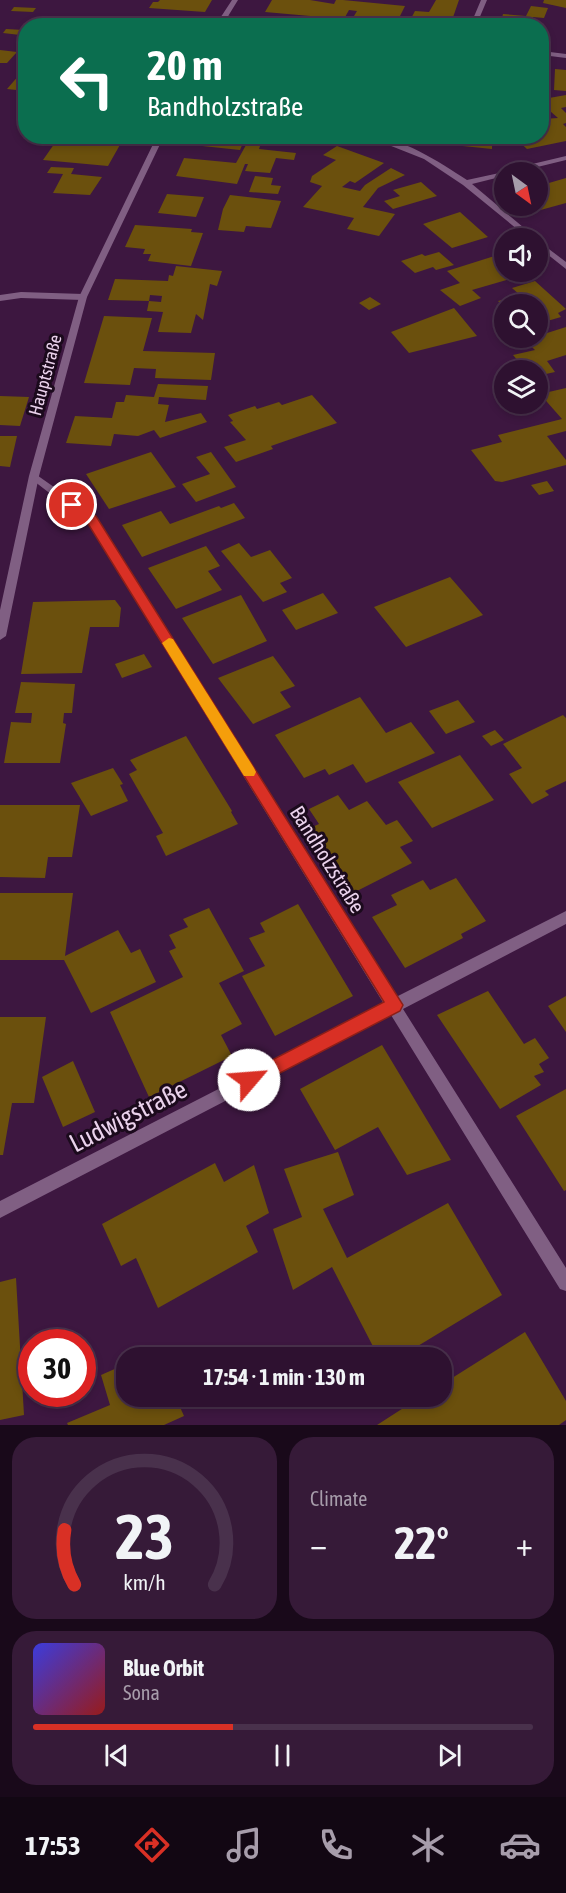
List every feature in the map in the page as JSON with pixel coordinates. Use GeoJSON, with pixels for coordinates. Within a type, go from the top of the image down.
{"type":"FeatureCollection","features":[{"type":"Feature","properties":{"kind":"street"},"geometry":{"type":"LineString","coordinates":[[230,18],[223,17],[235,0]]}},
{"type":"Feature","properties":{"kind":"street"},"geometry":{"type":"LineString","coordinates":[[476,18],[484,0]]}},
{"type":"Feature","properties":{"kind":"street"},"geometry":{"type":"LineString","coordinates":[[549,54],[566,56]]}},
{"type":"Feature","properties":{"kind":"street","name":"Hauptstraße"},"geometry":{"type":"LineString","coordinates":[[0,636],[34,476],[83,297],[158,144]]}},
{"type":"Feature","properties":{"kind":"street"},"geometry":{"type":"LineString","coordinates":[[391,144],[427,157],[466,183],[520,228]]}},
{"type":"Feature","properties":{"kind":"street"},"geometry":{"type":"LineString","coordinates":[[548,162],[566,158]]}},
{"type":"Feature","properties":{"kind":"street"},"geometry":{"type":"LineString","coordinates":[[466,183],[494,176]]}},
{"type":"Feature","properties":{"kind":"street"},"geometry":{"type":"LineString","coordinates":[[548,251],[566,266]]}},
{"type":"Feature","properties":{"kind":"street"},"geometry":{"type":"LineString","coordinates":[[0,298],[21,295],[83,297]]}},
{"type":"Feature","properties":{"kind":"street","name":"Bandholzstraße"},"geometry":{"type":"LineString","coordinates":[[34,476],[92,519],[566,1283]]}},
{"type":"Feature","properties":{"kind":"street","name":"Ludwigstraße"},"geometry":{"type":"LineString","coordinates":[[0,1210],[566,917]]}},
{"type":"Feature","properties":{"kind":"building"},"geometry":{"type":"Polygon","coordinates":[[[212,0],[205,12],[149,8],[153,2],[212,0]]]}},
{"type":"Feature","properties":{"kind":"building"},"geometry":{"type":"Polygon","coordinates":[[[272,0],[310,0],[334,4],[336,0],[343,0],[405,6],[399,18],[353,18],[357,11],[349,10],[345,18],[265,12],[272,0]]]}},
{"type":"Feature","properties":{"kind":"building"},"geometry":{"type":"Polygon","coordinates":[[[436,0],[459,0],[453,18],[411,18],[415,11],[429,12],[436,0]]]}},
{"type":"Feature","properties":{"kind":"building"},"geometry":{"type":"Polygon","coordinates":[[[544,0],[566,0],[566,8],[543,3],[544,0]]]}},
{"type":"Feature","properties":{"kind":"building"},"geometry":{"type":"Polygon","coordinates":[[[531,6],[548,8],[544,18],[502,18],[503,14],[526,16],[531,6]]]}},
{"type":"Feature","properties":{"kind":"building"},"geometry":{"type":"Polygon","coordinates":[[[14,7],[36,8],[33,12],[11,11],[14,7]]]}},
{"type":"Feature","properties":{"kind":"building"},"geometry":{"type":"Polygon","coordinates":[[[6,29],[18,30],[18,35],[3,33],[6,29]]]}},
{"type":"Feature","properties":{"kind":"building"},"geometry":{"type":"Polygon","coordinates":[[[0,50],[17,52],[7,63],[0,63],[0,50]]]}},
{"type":"Feature","properties":{"kind":"building"},"geometry":{"type":"Polygon","coordinates":[[[555,69],[566,70],[566,91],[554,90],[555,69]]]}},
{"type":"Feature","properties":{"kind":"building"},"geometry":{"type":"Polygon","coordinates":[[[18,76],[18,90],[7,89],[18,76]]]}},
{"type":"Feature","properties":{"kind":"building"},"geometry":{"type":"Polygon","coordinates":[[[566,95],[566,107],[561,108],[566,113],[566,123],[563,124],[566,127],[566,141],[527,149],[522,144],[549,144],[549,119],[558,118],[550,111],[549,98],[566,95]]]}},
{"type":"Feature","properties":{"kind":"building"},"geometry":{"type":"Polygon","coordinates":[[[54,144],[120,144],[108,166],[43,160],[54,144]]]}},
{"type":"Feature","properties":{"kind":"building"},"geometry":{"type":"Polygon","coordinates":[[[193,144],[243,144],[240,150],[193,144]]]}},
{"type":"Feature","properties":{"kind":"building"},"geometry":{"type":"Polygon","coordinates":[[[492,144],[492,149],[453,145],[492,144]]]}},
{"type":"Feature","properties":{"kind":"building"},"geometry":{"type":"Polygon","coordinates":[[[246,145],[260,146],[259,149],[296,153],[294,160],[276,158],[270,173],[245,171],[248,164],[245,164],[237,184],[176,176],[184,158],[236,163],[246,145]]]}},
{"type":"Feature","properties":{"kind":"building"},"geometry":{"type":"Polygon","coordinates":[[[337,146],[384,163],[355,183],[350,181],[342,187],[360,191],[365,185],[391,168],[405,175],[378,188],[363,207],[395,214],[379,236],[347,229],[354,218],[303,207],[322,186],[310,182],[312,176],[336,160],[323,155],[337,146]]]}},
{"type":"Feature","properties":{"kind":"building"},"geometry":{"type":"Polygon","coordinates":[[[51,167],[74,168],[71,174],[102,177],[90,195],[53,193],[63,174],[47,173],[51,167]]]}},
{"type":"Feature","properties":{"kind":"building"},"geometry":{"type":"Polygon","coordinates":[[[255,176],[273,178],[271,185],[281,186],[278,194],[249,192],[255,176]]]}},
{"type":"Feature","properties":{"kind":"building"},"geometry":{"type":"Polygon","coordinates":[[[566,178],[566,203],[548,208],[548,183],[566,178]]]}},
{"type":"Feature","properties":{"kind":"building"},"geometry":{"type":"Polygon","coordinates":[[[421,182],[437,196],[393,209],[384,201],[400,196],[393,190],[421,182]]]}},
{"type":"Feature","properties":{"kind":"building"},"geometry":{"type":"Polygon","coordinates":[[[167,194],[204,197],[196,217],[158,213],[167,194]]]}},
{"type":"Feature","properties":{"kind":"building"},"geometry":{"type":"Polygon","coordinates":[[[230,195],[281,201],[271,228],[246,226],[244,232],[218,230],[223,209],[230,195]]]}},
{"type":"Feature","properties":{"kind":"building"},"geometry":{"type":"Polygon","coordinates":[[[460,212],[488,237],[452,248],[423,224],[460,212]]]}},
{"type":"Feature","properties":{"kind":"building"},"geometry":{"type":"Polygon","coordinates":[[[135,225],[192,229],[191,232],[203,233],[191,266],[148,261],[151,254],[143,254],[145,249],[125,247],[135,225]]]}},
{"type":"Feature","properties":{"kind":"building"},"geometry":{"type":"Polygon","coordinates":[[[439,252],[454,265],[436,270],[433,267],[415,273],[401,261],[422,254],[425,256],[439,252]]]}},
{"type":"Feature","properties":{"kind":"building"},"geometry":{"type":"Polygon","coordinates":[[[494,256],[494,282],[500,282],[472,290],[481,298],[460,306],[440,290],[460,283],[447,271],[494,256]]]}},
{"type":"Feature","properties":{"kind":"building"},"geometry":{"type":"Polygon","coordinates":[[[176,266],[222,271],[217,286],[210,284],[203,320],[196,314],[191,333],[158,332],[163,312],[147,311],[149,301],[108,300],[115,279],[168,281],[169,275],[173,276],[176,266]],[[150,295],[149,301],[161,302],[162,296],[150,295]]]}},
{"type":"Feature","properties":{"kind":"building"},"geometry":{"type":"Polygon","coordinates":[[[536,282],[566,309],[558,313],[561,317],[548,321],[548,294],[519,294],[512,288],[536,282]]]}},
{"type":"Feature","properties":{"kind":"building"},"geometry":{"type":"Polygon","coordinates":[[[370,297],[381,304],[369,310],[359,303],[370,297]]]}},
{"type":"Feature","properties":{"kind":"building"},"geometry":{"type":"Polygon","coordinates":[[[454,308],[477,336],[409,353],[391,332],[454,308]]]}},
{"type":"Feature","properties":{"kind":"building"},"geometry":{"type":"Polygon","coordinates":[[[104,316],[152,318],[143,351],[215,353],[211,380],[155,378],[156,369],[134,368],[130,385],[84,383],[104,316]]]}},
{"type":"Feature","properties":{"kind":"building"},"geometry":{"type":"Polygon","coordinates":[[[566,327],[566,355],[548,361],[517,360],[513,355],[535,350],[533,348],[548,348],[548,333],[566,327]]]}},
{"type":"Feature","properties":{"kind":"building"},"geometry":{"type":"Polygon","coordinates":[[[548,362],[555,372],[548,374],[548,362]]]}},
{"type":"Feature","properties":{"kind":"building"},"geometry":{"type":"Polygon","coordinates":[[[158,384],[208,386],[206,400],[159,397],[158,404],[169,405],[165,422],[201,413],[207,422],[160,438],[154,430],[138,436],[114,434],[111,446],[66,443],[75,416],[112,418],[116,402],[124,402],[126,395],[154,397],[158,384]]]}},
{"type":"Feature","properties":{"kind":"building"},"geometry":{"type":"Polygon","coordinates":[[[566,388],[566,431],[547,436],[566,460],[566,465],[502,482],[495,481],[471,450],[502,442],[498,435],[562,419],[548,403],[548,392],[566,388]]]}},
{"type":"Feature","properties":{"kind":"building"},"geometry":{"type":"Polygon","coordinates":[[[312,395],[337,423],[271,446],[273,449],[236,462],[224,447],[246,440],[230,422],[233,421],[228,415],[255,406],[257,409],[279,402],[282,405],[312,395]]]}},
{"type":"Feature","properties":{"kind":"building"},"geometry":{"type":"Polygon","coordinates":[[[0,396],[29,397],[20,426],[0,425],[0,396]]]}},
{"type":"Feature","properties":{"kind":"building"},"geometry":{"type":"Polygon","coordinates":[[[0,436],[17,436],[10,467],[0,466],[0,436]]]}},
{"type":"Feature","properties":{"kind":"building"},"geometry":{"type":"Polygon","coordinates":[[[151,452],[176,487],[109,509],[86,474],[151,452]]]}},
{"type":"Feature","properties":{"kind":"building"},"geometry":{"type":"Polygon","coordinates":[[[211,452],[236,487],[196,502],[182,484],[210,474],[196,457],[211,452]]]}},
{"type":"Feature","properties":{"kind":"building"},"geometry":{"type":"Polygon","coordinates":[[[547,481],[554,491],[539,495],[531,485],[547,481]]]}},
{"type":"Feature","properties":{"kind":"building"},"geometry":{"type":"Polygon","coordinates":[[[234,503],[245,518],[142,557],[122,525],[161,511],[170,524],[219,506],[221,508],[234,503]]]}},
{"type":"Feature","properties":{"kind":"building"},"geometry":{"type":"Polygon","coordinates":[[[239,543],[251,557],[270,550],[292,578],[280,583],[287,592],[263,602],[221,551],[239,543]]]}},
{"type":"Feature","properties":{"kind":"building"},"geometry":{"type":"Polygon","coordinates":[[[206,546],[220,566],[208,571],[222,590],[176,609],[148,568],[206,546]]]}},
{"type":"Feature","properties":{"kind":"building"},"geometry":{"type":"Polygon","coordinates":[[[450,577],[483,615],[406,647],[374,607],[450,577]]]}},
{"type":"Feature","properties":{"kind":"building"},"geometry":{"type":"Polygon","coordinates":[[[323,593],[338,613],[296,630],[282,610],[323,593]]]}},
{"type":"Feature","properties":{"kind":"building"},"geometry":{"type":"Polygon","coordinates":[[[241,595],[267,641],[213,664],[182,618],[241,595]]]}},
{"type":"Feature","properties":{"kind":"building"},"geometry":{"type":"Polygon","coordinates":[[[115,600],[121,608],[119,627],[90,627],[82,673],[21,674],[33,602],[115,600]]]}},
{"type":"Feature","properties":{"kind":"building"},"geometry":{"type":"Polygon","coordinates":[[[144,654],[152,667],[122,678],[115,664],[144,654]]]}},
{"type":"Feature","properties":{"kind":"building"},"geometry":{"type":"Polygon","coordinates":[[[273,656],[295,686],[280,692],[291,707],[253,724],[218,678],[273,656]]]}},
{"type":"Feature","properties":{"kind":"building"},"geometry":{"type":"Polygon","coordinates":[[[21,682],[75,684],[72,713],[64,713],[63,723],[66,724],[60,763],[4,763],[11,722],[31,723],[32,713],[15,713],[21,682]]]}},
{"type":"Feature","properties":{"kind":"building"},"geometry":{"type":"Polygon","coordinates":[[[360,697],[386,733],[411,722],[435,753],[366,783],[353,764],[329,775],[325,769],[304,778],[275,735],[360,697]]]}},
{"type":"Feature","properties":{"kind":"building"},"geometry":{"type":"Polygon","coordinates":[[[458,700],[475,722],[446,734],[429,711],[458,700]]]}},
{"type":"Feature","properties":{"kind":"building"},"geometry":{"type":"Polygon","coordinates":[[[563,715],[566,718],[566,781],[545,791],[549,795],[532,804],[509,774],[522,768],[503,744],[563,715]]]}},
{"type":"Feature","properties":{"kind":"building"},"geometry":{"type":"Polygon","coordinates":[[[495,730],[504,740],[491,746],[482,736],[495,730]]]}},
{"type":"Feature","properties":{"kind":"building"},"geometry":{"type":"Polygon","coordinates":[[[186,736],[238,824],[166,856],[156,836],[163,833],[129,774],[137,770],[130,760],[186,736]]]}},
{"type":"Feature","properties":{"kind":"building"},"geometry":{"type":"Polygon","coordinates":[[[460,755],[494,800],[432,828],[398,782],[460,755]]]}},
{"type":"Feature","properties":{"kind":"building"},"geometry":{"type":"Polygon","coordinates":[[[113,768],[123,784],[120,785],[128,801],[91,816],[71,783],[113,768]]]}},
{"type":"Feature","properties":{"kind":"building"},"geometry":{"type":"Polygon","coordinates":[[[338,795],[349,810],[367,801],[386,825],[397,820],[413,841],[400,847],[412,863],[353,893],[310,828],[319,824],[309,809],[338,795]]]}},
{"type":"Feature","properties":{"kind":"building"},"geometry":{"type":"Polygon","coordinates":[[[0,805],[80,805],[72,857],[48,857],[45,878],[0,877],[0,805]]]}},
{"type":"Feature","properties":{"kind":"building"},"geometry":{"type":"Polygon","coordinates":[[[456,878],[486,921],[461,934],[463,938],[405,968],[372,917],[397,905],[391,895],[423,880],[430,890],[456,878]]]}},
{"type":"Feature","properties":{"kind":"building"},"geometry":{"type":"Polygon","coordinates":[[[0,893],[73,893],[65,956],[118,930],[131,953],[140,949],[156,982],[91,1013],[64,960],[0,960],[0,893]]]}},
{"type":"Feature","properties":{"kind":"building"},"geometry":{"type":"Polygon","coordinates":[[[298,904],[353,996],[275,1036],[242,976],[265,966],[249,938],[265,932],[260,923],[298,904]]]}},
{"type":"Feature","properties":{"kind":"building"},"geometry":{"type":"Polygon","coordinates":[[[209,908],[244,971],[219,983],[242,1024],[221,1035],[232,1056],[149,1097],[110,1012],[183,977],[169,951],[176,948],[169,935],[188,927],[183,919],[209,908]]]}},
{"type":"Feature","properties":{"kind":"building"},"geometry":{"type":"Polygon","coordinates":[[[488,991],[524,1044],[535,1038],[549,1058],[539,1064],[544,1072],[534,1076],[541,1085],[500,1109],[437,1015],[488,991]]]}},
{"type":"Feature","properties":{"kind":"building"},"geometry":{"type":"Polygon","coordinates":[[[566,996],[566,1032],[548,1006],[566,996]]]}},
{"type":"Feature","properties":{"kind":"building"},"geometry":{"type":"Polygon","coordinates":[[[0,1017],[46,1017],[34,1103],[12,1103],[3,1155],[0,1155],[0,1017]]]}},
{"type":"Feature","properties":{"kind":"building"},"geometry":{"type":"Polygon","coordinates":[[[382,1045],[451,1160],[407,1175],[378,1127],[335,1150],[300,1089],[382,1045]]]}},
{"type":"Feature","properties":{"kind":"building"},"geometry":{"type":"Polygon","coordinates":[[[73,1061],[95,1112],[63,1127],[42,1077],[73,1061]]]}},
{"type":"Feature","properties":{"kind":"building"},"geometry":{"type":"Polygon","coordinates":[[[566,1089],[566,1190],[564,1191],[516,1116],[566,1089]]]}},
{"type":"Feature","properties":{"kind":"building"},"geometry":{"type":"Polygon","coordinates":[[[338,1152],[354,1195],[323,1209],[347,1258],[448,1203],[502,1295],[416,1347],[373,1347],[332,1267],[293,1290],[273,1229],[302,1217],[284,1169],[338,1152]]]}},
{"type":"Feature","properties":{"kind":"building"},"geometry":{"type":"Polygon","coordinates":[[[215,1163],[224,1182],[254,1165],[269,1213],[246,1226],[258,1252],[158,1308],[136,1258],[121,1266],[102,1224],[215,1163]]]}},
{"type":"Feature","properties":{"kind":"building"},"geometry":{"type":"Polygon","coordinates":[[[16,1278],[19,1329],[18,1407],[24,1407],[24,1415],[0,1420],[0,1282],[16,1278]]]}},
{"type":"Feature","properties":{"kind":"building"},"geometry":{"type":"Polygon","coordinates":[[[525,1332],[566,1401],[566,1420],[559,1425],[377,1425],[405,1407],[452,1407],[452,1378],[525,1332]]]}},
{"type":"Feature","properties":{"kind":"building"},"geometry":{"type":"Polygon","coordinates":[[[116,1368],[116,1407],[180,1407],[184,1416],[164,1425],[68,1425],[67,1423],[110,1405],[101,1375],[116,1368]]]}},
{"type":"Feature","properties":{"kind":"slow traffic"},"geometry":{"type":"LineString","coordinates":[[169,643],[249,772]]}},
{"type":"Feature","properties":{"kind":"route"},"geometry":{"type":"LineString","coordinates":[[72,505],[92,519],[395,1005],[249,1080]]}}]}
